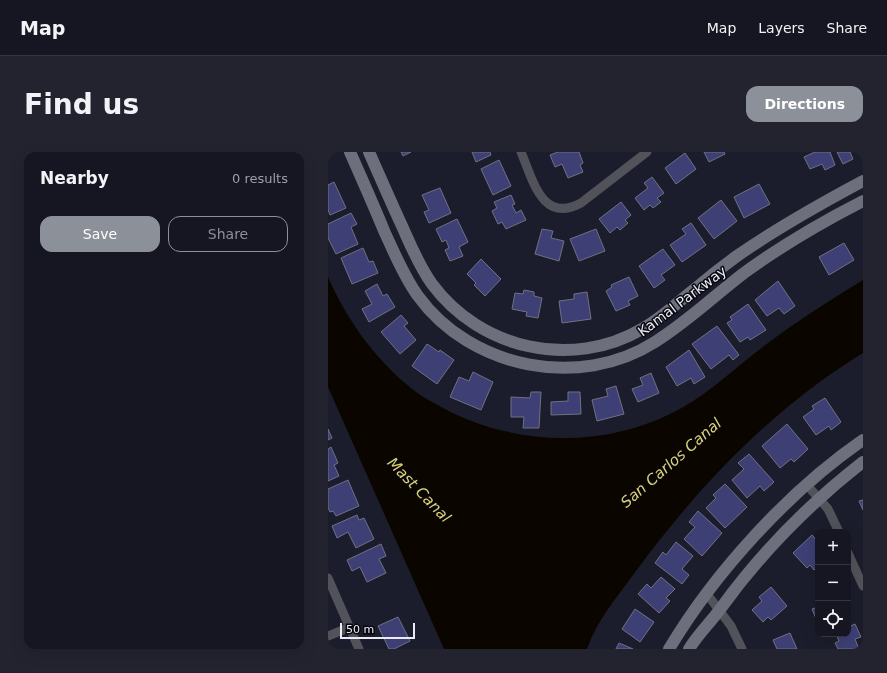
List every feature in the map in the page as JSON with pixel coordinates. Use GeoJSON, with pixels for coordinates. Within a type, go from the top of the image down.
{"type":"FeatureCollection","features":[{"type":"Feature","properties":{"kind":"street","name":"Kamal Parkway"},"geometry":{"type":"LineString","coordinates":[[350,152],[405,275],[426,306],[448,327],[476,346],[508,360],[540,367],[567,368],[589,366],[624,358],[640,351],[670,332],[728,285],[778,250],[813,228],[863,201]]}},
{"type":"Feature","properties":{"kind":"street","name":"Kamal Parkway"},"geometry":{"type":"LineString","coordinates":[[369,152],[417,259],[432,284],[451,306],[464,317],[494,335],[526,346],[555,350],[578,350],[596,347],[640,330],[666,313],[697,286],[738,256],[820,204],[863,181]]}},
{"type":"Feature","properties":{"kind":"street"},"geometry":{"type":"LineString","coordinates":[[521,152],[540,196],[557,210],[571,208],[581,203],[647,152]]}},
{"type":"Feature","properties":{"kind":"street"},"geometry":{"type":"LineString","coordinates":[[669,649],[707,594],[770,520],[807,485],[863,440]]}},
{"type":"Feature","properties":{"kind":"street"},"geometry":{"type":"LineString","coordinates":[[689,649],[736,587],[770,546],[820,498],[863,462]]}},
{"type":"Feature","properties":{"kind":"street"},"geometry":{"type":"LineString","coordinates":[[807,485],[820,498],[828,509],[838,529]]}},
{"type":"Feature","properties":{"kind":"street"},"geometry":{"type":"LineString","coordinates":[[851,560],[863,586]]}},
{"type":"Feature","properties":{"kind":"street"},"geometry":{"type":"LineString","coordinates":[[328,578],[359,649]]}},
{"type":"Feature","properties":{"kind":"street"},"geometry":{"type":"LineString","coordinates":[[707,594],[731,626],[742,649]]}},
{"type":"Feature","properties":{"kind":"street"},"geometry":{"type":"LineString","coordinates":[[328,636],[350,626]]}},
{"type":"Feature","properties":{"kind":"water"},"geometry":{"type":"Polygon","coordinates":[[[328,277],[353,323],[373,351],[414,391],[441,407],[468,420],[496,429],[525,435],[555,438],[585,437],[614,433],[643,425],[670,414],[704,394],[794,324],[863,280],[863,353],[829,375],[797,399],[766,425],[709,482],[657,543],[613,602],[601,619],[587,649],[444,649],[328,387],[328,277]]]}},
{"type":"Feature","properties":{"kind":"building"},"geometry":{"type":"Polygon","coordinates":[[[401,152],[411,152],[403,156],[401,152]]]}},
{"type":"Feature","properties":{"kind":"building"},"geometry":{"type":"Polygon","coordinates":[[[472,152],[490,152],[491,155],[476,162],[472,152]]]}},
{"type":"Feature","properties":{"kind":"building"},"geometry":{"type":"Polygon","coordinates":[[[558,152],[579,152],[583,163],[580,165],[583,172],[568,178],[562,164],[555,167],[550,155],[558,152]]]}},
{"type":"Feature","properties":{"kind":"building"},"geometry":{"type":"Polygon","coordinates":[[[704,152],[724,152],[725,154],[709,162],[704,152]]]}},
{"type":"Feature","properties":{"kind":"building"},"geometry":{"type":"Polygon","coordinates":[[[815,152],[830,152],[835,165],[825,170],[822,164],[810,169],[804,157],[815,152]]]}},
{"type":"Feature","properties":{"kind":"building"},"geometry":{"type":"Polygon","coordinates":[[[837,152],[850,152],[853,159],[843,164],[837,152]]]}},
{"type":"Feature","properties":{"kind":"building"},"geometry":{"type":"Polygon","coordinates":[[[685,153],[696,169],[676,184],[665,168],[685,153]]]}},
{"type":"Feature","properties":{"kind":"building"},"geometry":{"type":"Polygon","coordinates":[[[499,160],[511,186],[493,195],[481,169],[499,160]]]}},
{"type":"Feature","properties":{"kind":"building"},"geometry":{"type":"Polygon","coordinates":[[[652,177],[664,193],[657,198],[661,202],[653,208],[650,205],[644,210],[635,198],[648,188],[644,183],[652,177]]]}},
{"type":"Feature","properties":{"kind":"building"},"geometry":{"type":"Polygon","coordinates":[[[334,182],[346,208],[330,215],[328,210],[328,185],[334,182]]]}},
{"type":"Feature","properties":{"kind":"building"},"geometry":{"type":"Polygon","coordinates":[[[759,184],[770,204],[744,218],[734,197],[759,184]]]}},
{"type":"Feature","properties":{"kind":"building"},"geometry":{"type":"Polygon","coordinates":[[[440,188],[451,213],[429,223],[424,212],[429,210],[422,195],[440,188]]]}},
{"type":"Feature","properties":{"kind":"building"},"geometry":{"type":"Polygon","coordinates":[[[511,195],[515,204],[512,205],[516,213],[521,210],[526,220],[506,229],[502,222],[498,224],[492,211],[497,208],[494,202],[511,195]]]}},
{"type":"Feature","properties":{"kind":"building"},"geometry":{"type":"Polygon","coordinates":[[[721,200],[737,221],[714,239],[698,218],[721,200]]]}},
{"type":"Feature","properties":{"kind":"building"},"geometry":{"type":"Polygon","coordinates":[[[621,202],[631,215],[625,220],[628,223],[620,230],[617,227],[610,233],[599,219],[621,202]]]}},
{"type":"Feature","properties":{"kind":"building"},"geometry":{"type":"Polygon","coordinates":[[[351,213],[357,224],[351,227],[358,244],[336,254],[328,238],[328,224],[351,213]]]}},
{"type":"Feature","properties":{"kind":"building"},"geometry":{"type":"Polygon","coordinates":[[[457,219],[468,242],[459,247],[463,256],[450,261],[445,250],[449,248],[446,240],[442,242],[436,229],[457,219]]]}},
{"type":"Feature","properties":{"kind":"building"},"geometry":{"type":"Polygon","coordinates":[[[691,223],[706,245],[682,262],[670,245],[686,234],[682,229],[691,223]]]}},
{"type":"Feature","properties":{"kind":"building"},"geometry":{"type":"Polygon","coordinates":[[[542,229],[553,231],[551,238],[564,241],[559,261],[535,254],[542,229]]]}},
{"type":"Feature","properties":{"kind":"building"},"geometry":{"type":"Polygon","coordinates":[[[596,229],[605,251],[579,261],[570,239],[596,229]]]}},
{"type":"Feature","properties":{"kind":"building"},"geometry":{"type":"Polygon","coordinates":[[[844,243],[854,260],[829,275],[819,257],[844,243]]]}},
{"type":"Feature","properties":{"kind":"building"},"geometry":{"type":"Polygon","coordinates":[[[363,248],[369,262],[373,261],[378,273],[352,284],[341,258],[363,248]]]}},
{"type":"Feature","properties":{"kind":"building"},"geometry":{"type":"Polygon","coordinates":[[[663,249],[675,265],[661,275],[665,280],[654,288],[639,266],[663,249]]]}},
{"type":"Feature","properties":{"kind":"building"},"geometry":{"type":"Polygon","coordinates":[[[481,259],[501,279],[485,296],[474,285],[476,283],[467,274],[481,259]]]}},
{"type":"Feature","properties":{"kind":"building"},"geometry":{"type":"Polygon","coordinates":[[[629,277],[638,296],[628,301],[630,305],[616,311],[606,291],[612,287],[611,285],[629,277]]]}},
{"type":"Feature","properties":{"kind":"building"},"geometry":{"type":"Polygon","coordinates":[[[778,281],[795,306],[784,314],[779,308],[767,316],[755,300],[778,281]]]}},
{"type":"Feature","properties":{"kind":"building"},"geometry":{"type":"Polygon","coordinates":[[[377,284],[383,296],[387,294],[395,307],[369,322],[362,309],[372,304],[365,291],[377,284]]]}},
{"type":"Feature","properties":{"kind":"building"},"geometry":{"type":"Polygon","coordinates":[[[524,290],[534,292],[534,296],[542,298],[538,318],[526,316],[527,312],[512,309],[515,293],[523,294],[524,290]]]}},
{"type":"Feature","properties":{"kind":"building"},"geometry":{"type":"Polygon","coordinates":[[[587,292],[591,319],[562,323],[559,301],[574,299],[574,294],[587,292]]]}},
{"type":"Feature","properties":{"kind":"building"},"geometry":{"type":"Polygon","coordinates":[[[748,304],[766,330],[750,340],[748,337],[740,342],[727,323],[732,320],[730,317],[748,304]]]}},
{"type":"Feature","properties":{"kind":"building"},"geometry":{"type":"Polygon","coordinates":[[[401,315],[408,323],[404,326],[416,340],[400,354],[381,332],[401,315]]]}},
{"type":"Feature","properties":{"kind":"building"},"geometry":{"type":"Polygon","coordinates":[[[717,326],[739,355],[733,360],[729,355],[711,369],[692,344],[717,326]]]}},
{"type":"Feature","properties":{"kind":"building"},"geometry":{"type":"Polygon","coordinates":[[[427,344],[439,352],[440,350],[454,360],[437,384],[412,366],[427,344]]]}},
{"type":"Feature","properties":{"kind":"building"},"geometry":{"type":"Polygon","coordinates":[[[689,350],[705,377],[694,384],[691,378],[677,386],[666,367],[689,350]]]}},
{"type":"Feature","properties":{"kind":"building"},"geometry":{"type":"Polygon","coordinates":[[[473,372],[493,382],[481,410],[450,397],[459,377],[469,381],[473,372]]]}},
{"type":"Feature","properties":{"kind":"building"},"geometry":{"type":"Polygon","coordinates":[[[651,373],[659,393],[638,402],[632,389],[643,385],[640,378],[651,373]]]}},
{"type":"Feature","properties":{"kind":"building"},"geometry":{"type":"Polygon","coordinates":[[[616,386],[624,414],[597,421],[592,400],[608,396],[606,389],[616,386]]]}},
{"type":"Feature","properties":{"kind":"building"},"geometry":{"type":"Polygon","coordinates":[[[531,392],[541,392],[539,428],[523,428],[524,417],[511,417],[511,397],[530,398],[531,392]]]}},
{"type":"Feature","properties":{"kind":"building"},"geometry":{"type":"Polygon","coordinates":[[[568,392],[580,392],[581,414],[551,415],[551,402],[568,401],[568,392]]]}},
{"type":"Feature","properties":{"kind":"building"},"geometry":{"type":"Polygon","coordinates":[[[825,398],[841,422],[831,430],[829,426],[816,435],[803,417],[814,409],[812,406],[825,398]]]}},
{"type":"Feature","properties":{"kind":"building"},"geometry":{"type":"Polygon","coordinates":[[[787,424],[808,449],[794,462],[791,459],[780,468],[762,446],[787,424]]]}},
{"type":"Feature","properties":{"kind":"building"},"geometry":{"type":"Polygon","coordinates":[[[328,429],[332,438],[328,440],[328,429]]]}},
{"type":"Feature","properties":{"kind":"building"},"geometry":{"type":"Polygon","coordinates":[[[331,447],[338,463],[334,465],[339,476],[328,481],[328,449],[331,447]]]}},
{"type":"Feature","properties":{"kind":"building"},"geometry":{"type":"Polygon","coordinates":[[[749,454],[774,482],[764,491],[760,486],[747,498],[732,480],[744,469],[738,463],[749,454]]]}},
{"type":"Feature","properties":{"kind":"building"},"geometry":{"type":"Polygon","coordinates":[[[348,480],[359,506],[336,516],[333,511],[330,512],[328,508],[328,489],[348,480]]]}},
{"type":"Feature","properties":{"kind":"building"},"geometry":{"type":"Polygon","coordinates":[[[725,484],[747,507],[725,528],[706,508],[716,498],[713,495],[725,484]]]}},
{"type":"Feature","properties":{"kind":"building"},"geometry":{"type":"Polygon","coordinates":[[[863,500],[863,510],[859,501],[863,500]]]}},
{"type":"Feature","properties":{"kind":"building"},"geometry":{"type":"Polygon","coordinates":[[[698,511],[722,533],[702,556],[684,539],[695,527],[689,522],[698,511]]]}},
{"type":"Feature","properties":{"kind":"building"},"geometry":{"type":"Polygon","coordinates":[[[357,515],[359,520],[364,518],[374,539],[356,548],[348,532],[337,538],[332,526],[357,515]]]}},
{"type":"Feature","properties":{"kind":"building"},"geometry":{"type":"Polygon","coordinates":[[[812,535],[815,538],[815,569],[814,570],[810,565],[807,568],[793,553],[812,535]]]}},
{"type":"Feature","properties":{"kind":"building"},"geometry":{"type":"Polygon","coordinates":[[[676,542],[693,556],[682,569],[689,575],[682,584],[655,563],[663,552],[666,555],[676,542]]]}},
{"type":"Feature","properties":{"kind":"building"},"geometry":{"type":"Polygon","coordinates":[[[381,544],[386,556],[379,559],[386,573],[367,582],[360,567],[352,571],[347,560],[381,544]]]}},
{"type":"Feature","properties":{"kind":"building"},"geometry":{"type":"Polygon","coordinates":[[[661,577],[675,589],[666,598],[670,601],[659,613],[638,594],[647,584],[651,588],[661,577]]]}},
{"type":"Feature","properties":{"kind":"building"},"geometry":{"type":"Polygon","coordinates":[[[771,587],[787,606],[771,620],[768,617],[763,622],[752,610],[762,601],[759,597],[771,587]]]}},
{"type":"Feature","properties":{"kind":"building"},"geometry":{"type":"Polygon","coordinates":[[[815,608],[815,616],[812,609],[815,608]]]}},
{"type":"Feature","properties":{"kind":"building"},"geometry":{"type":"Polygon","coordinates":[[[635,609],[654,622],[640,642],[622,629],[635,609]]]}},
{"type":"Feature","properties":{"kind":"building"},"geometry":{"type":"Polygon","coordinates":[[[398,617],[410,641],[394,649],[389,649],[378,626],[398,617]]]}},
{"type":"Feature","properties":{"kind":"building"},"geometry":{"type":"Polygon","coordinates":[[[855,624],[861,637],[855,639],[859,649],[838,649],[835,643],[839,641],[837,637],[851,637],[851,626],[855,624]]]}},
{"type":"Feature","properties":{"kind":"building"},"geometry":{"type":"Polygon","coordinates":[[[790,633],[797,649],[777,649],[773,640],[790,633]]]}},
{"type":"Feature","properties":{"kind":"building"},"geometry":{"type":"Polygon","coordinates":[[[619,643],[633,649],[616,649],[619,643]]]}},
{"type":"Feature","properties":{"kind":"water label","name":"San Carlos Canal"},"geometry":{"type":"Point","coordinates":[671,463]}},
{"type":"Feature","properties":{"kind":"water label","name":"Mast Canal"},"geometry":{"type":"Point","coordinates":[419,490]}}]}
